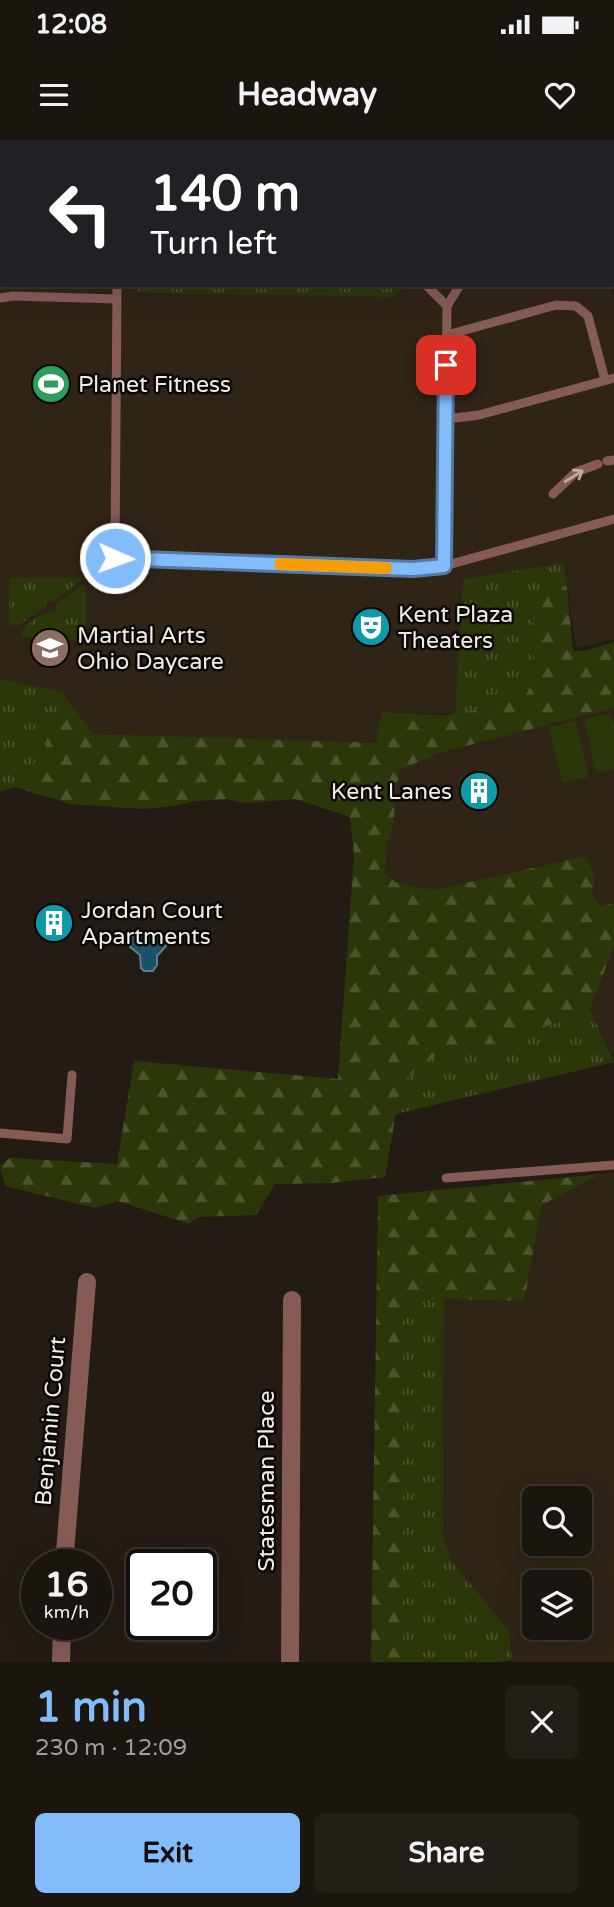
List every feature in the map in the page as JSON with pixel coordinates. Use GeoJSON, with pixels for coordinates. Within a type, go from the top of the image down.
{"type":"FeatureCollection","features":[{"type":"Feature","properties":{"kind":"street","name":"Benjamin Court"},"geometry":{"type":"LineString","coordinates":[[65,1549],[87,1282]]}},
{"type":"Feature","properties":{"kind":"street","name":"Statesman Place"},"geometry":{"type":"LineString","coordinates":[[290,1662],[292,1300]]}},
{"type":"Feature","properties":{"kind":"street"},"geometry":{"type":"LineString","coordinates":[[61,1662],[62,1640]]}},
{"type":"Feature","properties":{"kind":"lane"},"geometry":{"type":"LineString","coordinates":[[117,287],[115,558],[413,569],[444,566],[614,519]]}},
{"type":"Feature","properties":{"kind":"lane"},"geometry":{"type":"LineString","coordinates":[[428,287],[447,306]]}},
{"type":"Feature","properties":{"kind":"lane"},"geometry":{"type":"LineString","coordinates":[[444,566],[447,306],[459,287]]}},
{"type":"Feature","properties":{"kind":"lane"},"geometry":{"type":"LineString","coordinates":[[0,298],[13,296],[117,299]]}},
{"type":"Feature","properties":{"kind":"lane"},"geometry":{"type":"LineString","coordinates":[[446,419],[479,415],[609,379],[588,316],[576,306],[545,307],[447,335]]}},
{"type":"Feature","properties":{"kind":"lane"},"geometry":{"type":"LineString","coordinates":[[553,494],[576,472],[606,462]]}},
{"type":"Feature","properties":{"kind":"lane"},"geometry":{"type":"LineString","coordinates":[[0,1133],[67,1139],[72,1075]]}},
{"type":"Feature","properties":{"kind":"lane"},"geometry":{"type":"LineString","coordinates":[[446,1178],[614,1165]]}},
{"type":"Feature","properties":{"kind":"shaded area"},"geometry":{"type":"Polygon","coordinates":[[[0,287],[611,287],[614,296],[614,639],[576,648],[564,563],[463,579],[455,714],[381,712],[376,743],[92,734],[62,692],[0,679],[0,287]]]}},
{"type":"Feature","properties":{"kind":"shaded area"},"geometry":{"type":"Polygon","coordinates":[[[614,708],[614,903],[601,906],[591,894],[595,876],[585,856],[434,890],[395,882],[385,873],[387,845],[394,823],[395,793],[400,770],[405,766],[439,753],[614,708]]]}},
{"type":"Feature","properties":{"kind":"shaded area"},"geometry":{"type":"Polygon","coordinates":[[[614,946],[614,1060],[590,1009],[614,946]]]}},
{"type":"Feature","properties":{"kind":"shaded area"},"geometry":{"type":"Polygon","coordinates":[[[614,1172],[614,1662],[513,1662],[512,1646],[451,1560],[443,1536],[444,1299],[524,1301],[542,1205],[601,1174],[614,1172]]]}},
{"type":"Feature","properties":{"kind":"green space"},"geometry":{"type":"Polygon","coordinates":[[[134,287],[403,289],[393,297],[138,292],[134,287]]]}},
{"type":"Feature","properties":{"kind":"green space"},"geometry":{"type":"Polygon","coordinates":[[[564,563],[567,587],[554,582],[533,621],[534,678],[525,697],[455,714],[463,579],[564,563]]]}},
{"type":"Feature","properties":{"kind":"green space"},"geometry":{"type":"Polygon","coordinates":[[[9,578],[81,580],[55,601],[47,600],[44,608],[17,626],[9,621],[9,578]]]}},
{"type":"Feature","properties":{"kind":"green space"},"geometry":{"type":"Polygon","coordinates":[[[554,582],[567,587],[573,651],[584,651],[614,642],[614,708],[439,753],[400,770],[385,873],[395,882],[434,890],[586,856],[595,876],[592,894],[601,906],[614,903],[614,946],[590,1009],[507,1042],[443,1050],[401,1083],[385,1177],[332,1183],[275,1184],[256,1215],[198,1217],[189,1224],[118,1201],[96,1208],[5,1186],[0,1166],[10,1158],[117,1164],[134,1061],[338,1079],[354,854],[350,817],[295,799],[245,803],[227,799],[195,801],[144,809],[70,804],[15,787],[19,775],[46,753],[48,721],[61,712],[68,700],[93,734],[381,743],[406,722],[483,709],[525,697],[534,678],[533,621],[544,587],[554,582]]]}},
{"type":"Feature","properties":{"kind":"green space"},"geometry":{"type":"Polygon","coordinates":[[[86,585],[86,641],[21,637],[30,623],[55,611],[57,604],[79,587],[86,585]]]}},
{"type":"Feature","properties":{"kind":"green space"},"geometry":{"type":"Polygon","coordinates":[[[0,679],[62,692],[68,700],[61,712],[48,721],[46,753],[19,775],[15,787],[0,792],[0,679]]]}},
{"type":"Feature","properties":{"kind":"green space"},"geometry":{"type":"Polygon","coordinates":[[[381,712],[446,715],[406,722],[381,743],[376,743],[381,712]]]}},
{"type":"Feature","properties":{"kind":"green space"},"geometry":{"type":"Polygon","coordinates":[[[611,713],[614,728],[614,769],[596,773],[584,719],[611,713]]]}},
{"type":"Feature","properties":{"kind":"green space"},"geometry":{"type":"Polygon","coordinates":[[[576,721],[589,777],[562,783],[549,727],[576,721]]]}},
{"type":"Feature","properties":{"kind":"green space"},"geometry":{"type":"Polygon","coordinates":[[[590,1009],[614,1062],[396,1114],[401,1083],[443,1050],[507,1042],[590,1009]]]}},
{"type":"Feature","properties":{"kind":"green space"},"geometry":{"type":"Polygon","coordinates":[[[601,1174],[542,1205],[524,1301],[403,1298],[403,1662],[371,1662],[378,1196],[601,1174]]]}},
{"type":"Feature","properties":{"kind":"green space"},"geometry":{"type":"Polygon","coordinates":[[[403,1297],[444,1299],[443,1536],[451,1560],[508,1630],[513,1660],[403,1662],[403,1297]]]}},
{"type":"Feature","properties":{"kind":"water"},"geometry":{"type":"Polygon","coordinates":[[[136,933],[156,934],[164,938],[166,946],[157,956],[157,965],[153,971],[144,971],[141,968],[140,955],[130,947],[130,939],[136,933]]]}},
{"type":"Feature","properties":{"kind":"slow traffic"},"geometry":{"type":"LineString","coordinates":[[280,564],[386,568]]}},
{"type":"Feature","properties":{"kind":"place","name":"Planet Fitness"},"geometry":{"type":"Point","coordinates":[51,384]}},
{"type":"Feature","properties":{"kind":"place","name":"Kent Plaza Theaters"},"geometry":{"type":"Point","coordinates":[371,627]}},
{"type":"Feature","properties":{"kind":"place","name":"Martial Arts Ohio Daycare"},"geometry":{"type":"Point","coordinates":[50,648]}},
{"type":"Feature","properties":{"kind":"place","name":"Kent Lanes"},"geometry":{"type":"Point","coordinates":[479,791]}},
{"type":"Feature","properties":{"kind":"place","name":"Jordan Court Apartments"},"geometry":{"type":"Point","coordinates":[54,923]}},
{"type":"Feature","properties":{"kind":"route"},"geometry":{"type":"LineString","coordinates":[[115,558],[413,569],[444,566],[446,365]]}}]}
